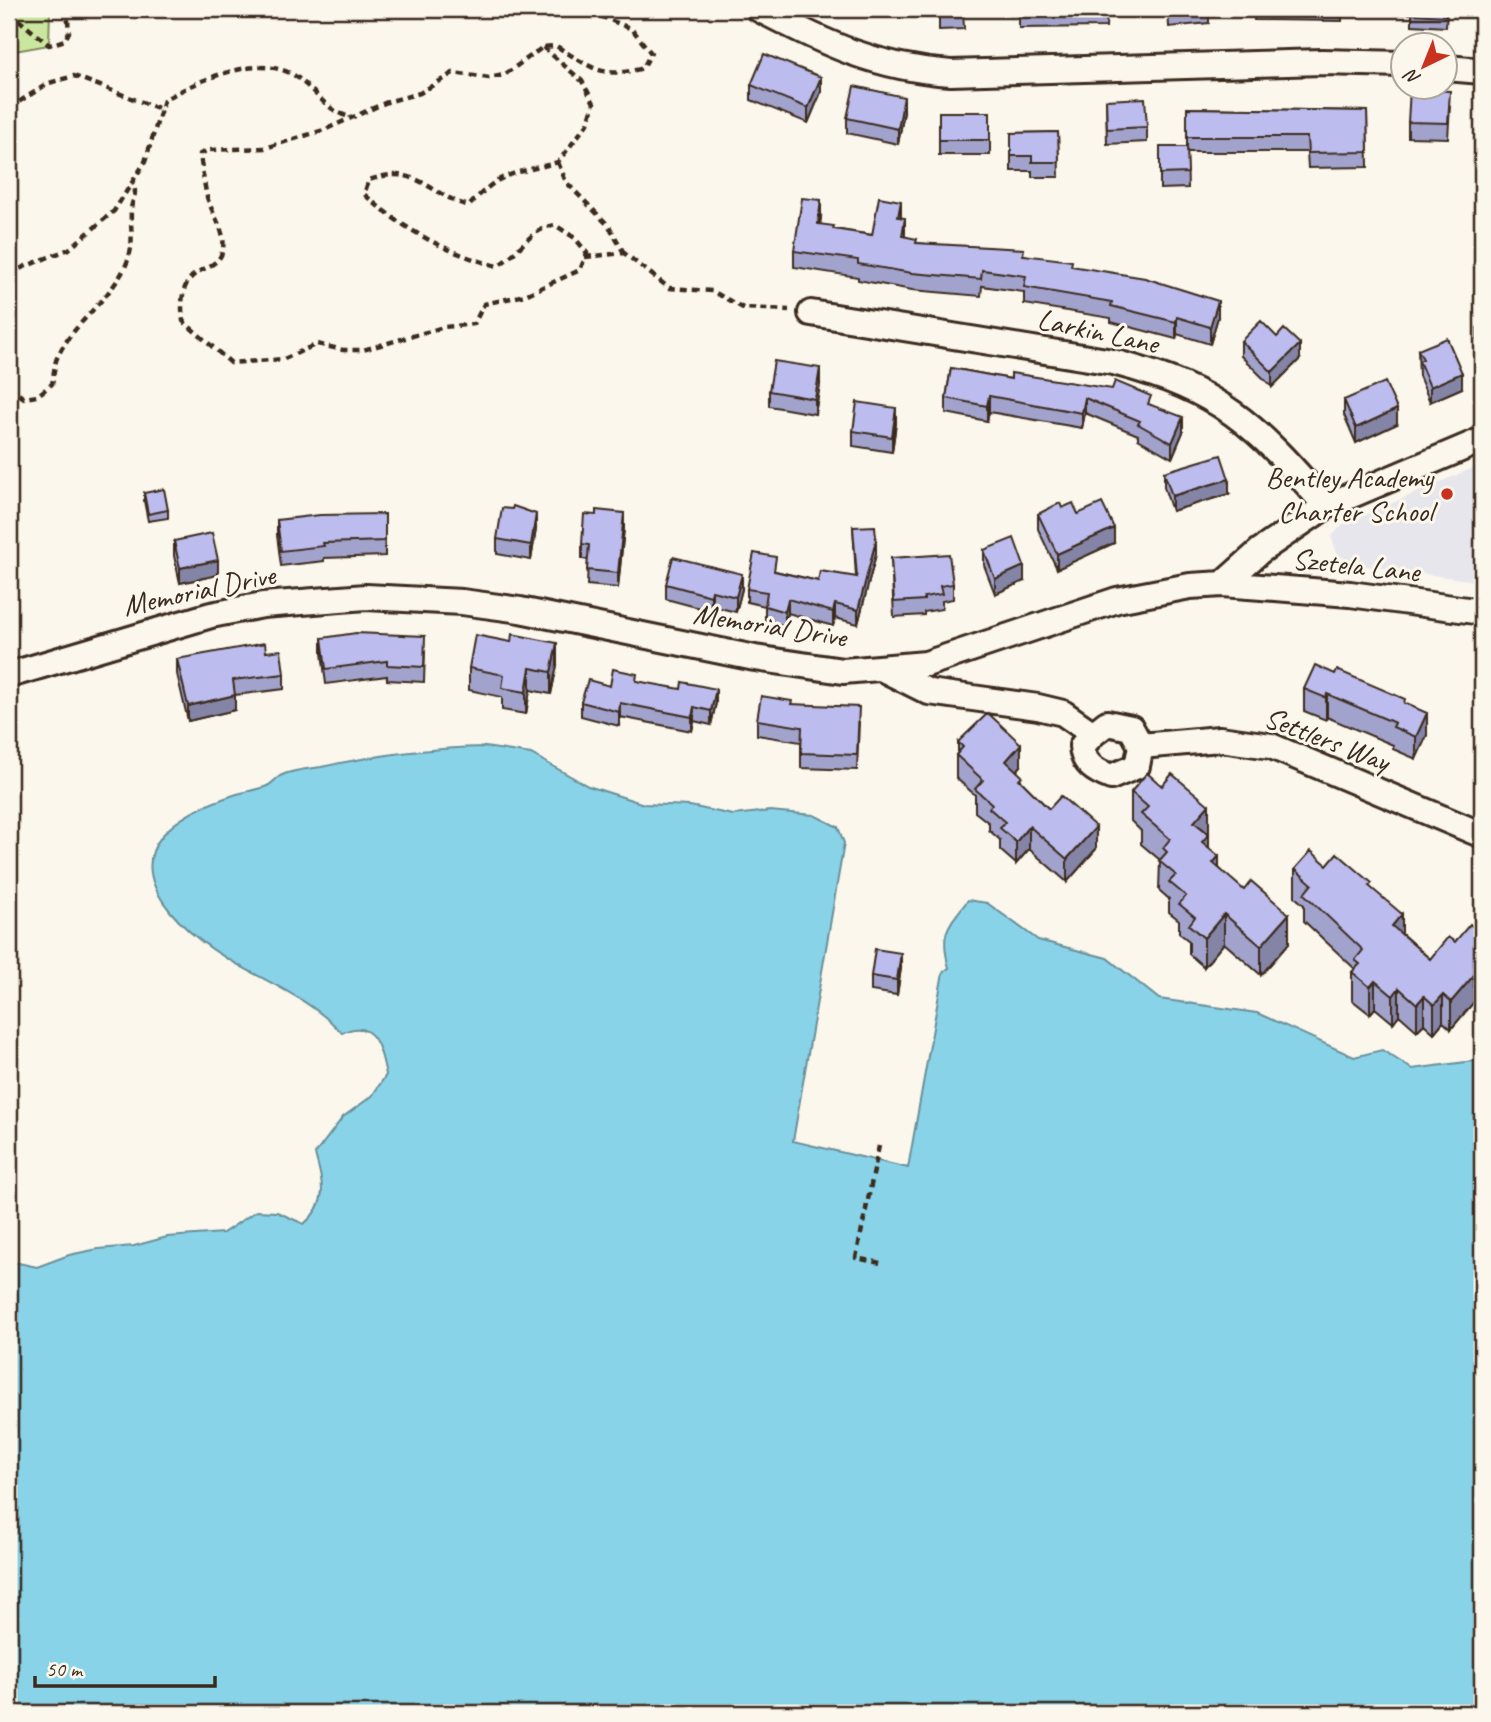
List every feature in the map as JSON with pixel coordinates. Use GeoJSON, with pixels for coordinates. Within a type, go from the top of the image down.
{"type":"FeatureCollection","features":[{"type":"Feature","properties":{"kind":"street"},"geometry":{"type":"LineString","coordinates":[[759,9],[856,56],[917,71],[951,73],[1322,62],[1390,64]]}},
{"type":"Feature","properties":{"kind":"street"},"geometry":{"type":"LineString","coordinates":[[1460,69],[1482,71]]}},
{"type":"Feature","properties":{"kind":"street","name":"Larkin Lane"},"geometry":{"type":"LineString","coordinates":[[811,313],[1113,362],[1157,374],[1197,390],[1231,410],[1259,432],[1326,506]]}},
{"type":"Feature","properties":{"kind":"street"},"geometry":{"type":"LineString","coordinates":[[1223,584],[1280,536],[1326,506],[1482,440]]}},
{"type":"Feature","properties":{"kind":"street","name":"Szetela Lane"},"geometry":{"type":"LineString","coordinates":[[1223,584],[1350,594],[1482,612]]}},
{"type":"Feature","properties":{"kind":"street","name":"Memorial Drive"},"geometry":{"type":"LineString","coordinates":[[9,675],[211,615],[263,605],[366,597],[462,601],[803,666],[843,671],[885,670],[926,664],[967,653],[1117,600],[1155,590],[1223,584]]}},
{"type":"Feature","properties":{"kind":"street"},"geometry":{"type":"LineString","coordinates":[[885,670],[929,692],[1038,706],[1063,713],[1093,734]]}},
{"type":"Feature","properties":{"kind":"street"},"geometry":{"type":"LineString","coordinates":[[1107,723],[1131,728],[1142,746],[1137,766],[1111,777],[1096,772],[1083,758],[1082,746],[1093,734],[1107,723]]}},
{"type":"Feature","properties":{"kind":"street","name":"Settlers Way"},"geometry":{"type":"LineString","coordinates":[[1142,746],[1220,739],[1271,746],[1482,835]]}},
{"type":"Feature","properties":{"kind":"path"},"geometry":{"type":"LineString","coordinates":[[9,12],[49,45],[65,40],[69,32],[67,9]]}},
{"type":"Feature","properties":{"kind":"path"},"geometry":{"type":"LineString","coordinates":[[543,47],[582,80],[594,103],[588,123],[558,162],[506,174],[488,185],[469,206],[453,201],[407,174],[386,174],[369,180],[364,194],[399,223],[444,250],[497,266],[508,260],[540,227],[555,225],[575,238],[587,253],[580,270],[525,295],[484,304],[474,324],[444,327],[363,350],[343,350],[317,344],[284,359],[232,363],[183,321],[181,302],[184,287],[192,273],[218,260],[223,249],[221,232],[208,200],[200,154],[209,150],[265,148],[324,130],[387,102],[420,93],[453,73],[489,78],[504,75],[543,47],[556,46],[592,70],[612,74],[643,68],[652,53],[632,29],[583,9]]}},
{"type":"Feature","properties":{"kind":"path"},"geometry":{"type":"LineString","coordinates":[[9,273],[69,248],[114,211],[145,162],[164,100],[188,86],[250,68],[283,69],[297,77],[337,114],[351,117]]}},
{"type":"Feature","properties":{"kind":"path"},"geometry":{"type":"LineString","coordinates":[[9,108],[49,83],[74,76],[160,109]]}},
{"type":"Feature","properties":{"kind":"path"},"geometry":{"type":"LineString","coordinates":[[558,162],[566,182],[609,226],[624,253],[669,288],[712,291],[743,308],[811,313]]}},
{"type":"Feature","properties":{"kind":"path"},"geometry":{"type":"LineString","coordinates":[[9,387],[24,398],[37,396],[52,384],[56,360],[63,347],[99,304],[128,261],[133,228],[131,209],[136,191],[133,184]]}},
{"type":"Feature","properties":{"kind":"path"},"geometry":{"type":"LineString","coordinates":[[585,257],[624,253]]}},
{"type":"Feature","properties":{"kind":"path"},"geometry":{"type":"LineString","coordinates":[[879,1146],[856,1258],[881,1263]]}},
{"type":"Feature","properties":{"kind":"shaded area","name":"Bentley Academy Charter School"},"geometry":{"type":"Polygon","coordinates":[[[1482,464],[1482,582],[1354,564],[1338,555],[1331,537],[1342,525],[1482,464]]]}},
{"type":"Feature","properties":{"kind":"green space"},"geometry":{"type":"Polygon","coordinates":[[[9,9],[50,9],[49,45],[9,52],[9,9]]]}},
{"type":"Feature","properties":{"kind":"water"},"geometry":{"type":"Polygon","coordinates":[[[485,747],[531,754],[588,786],[644,804],[690,806],[733,815],[770,811],[814,815],[838,827],[844,843],[793,1141],[908,1168],[943,972],[949,968],[945,938],[954,918],[968,900],[987,903],[1038,940],[1107,958],[1159,999],[1257,1013],[1354,1057],[1382,1050],[1412,1069],[1482,1060],[1482,1713],[9,1713],[9,1261],[37,1267],[69,1255],[98,1249],[134,1246],[167,1237],[223,1233],[256,1211],[277,1212],[304,1224],[321,1200],[322,1184],[315,1154],[343,1117],[372,1096],[386,1075],[382,1055],[369,1032],[353,1029],[342,1033],[301,1000],[233,962],[190,932],[170,911],[156,888],[151,868],[153,851],[163,835],[195,811],[237,794],[260,789],[289,772],[403,753],[485,747]]]}},
{"type":"Feature","properties":{"kind":"building"},"geometry":{"type":"Polygon","coordinates":[[[939,9],[963,9],[964,14],[939,15],[939,9]]]}},
{"type":"Feature","properties":{"kind":"building"},"geometry":{"type":"Polygon","coordinates":[[[1019,9],[1106,9],[1106,12],[1019,13],[1019,9]]]}},
{"type":"Feature","properties":{"kind":"building"},"geometry":{"type":"Polygon","coordinates":[[[1169,9],[1202,9],[1169,11],[1169,9]]]}},
{"type":"Feature","properties":{"kind":"building"},"geometry":{"type":"Polygon","coordinates":[[[1412,9],[1446,9],[1446,16],[1412,14],[1412,9]]]}},
{"type":"Feature","properties":{"kind":"building"},"geometry":{"type":"Polygon","coordinates":[[[764,54],[821,77],[808,108],[751,85],[764,54]]]}},
{"type":"Feature","properties":{"kind":"building"},"geometry":{"type":"Polygon","coordinates":[[[854,86],[904,97],[898,129],[847,118],[854,86]]]}},
{"type":"Feature","properties":{"kind":"building"},"geometry":{"type":"Polygon","coordinates":[[[1145,98],[1147,127],[1107,129],[1106,100],[1145,98]]]}},
{"type":"Feature","properties":{"kind":"building"},"geometry":{"type":"Polygon","coordinates":[[[1409,102],[1449,102],[1448,123],[1408,122],[1409,102]]]}},
{"type":"Feature","properties":{"kind":"building"},"geometry":{"type":"Polygon","coordinates":[[[1187,108],[1367,111],[1368,152],[1308,153],[1307,137],[1187,137],[1187,108]]]}},
{"type":"Feature","properties":{"kind":"building"},"geometry":{"type":"Polygon","coordinates":[[[939,112],[990,112],[990,140],[939,140],[939,112]]]}},
{"type":"Feature","properties":{"kind":"building"},"geometry":{"type":"Polygon","coordinates":[[[1058,132],[1059,162],[1032,162],[1032,156],[1011,156],[1011,133],[1058,132]]]}},
{"type":"Feature","properties":{"kind":"building"},"geometry":{"type":"Polygon","coordinates":[[[1160,147],[1187,147],[1188,173],[1160,174],[1160,147]]]}},
{"type":"Feature","properties":{"kind":"building"},"geometry":{"type":"Polygon","coordinates":[[[879,197],[901,201],[898,217],[905,218],[902,236],[917,239],[916,243],[1024,249],[1023,255],[1072,261],[1071,266],[1145,278],[1218,301],[1210,327],[1177,317],[1176,322],[1111,306],[1112,302],[1024,287],[1026,276],[982,270],[981,279],[912,273],[858,264],[858,260],[794,251],[802,198],[821,200],[818,224],[872,235],[879,197]]]}},
{"type":"Feature","properties":{"kind":"building"},"geometry":{"type":"Polygon","coordinates":[[[1261,321],[1277,337],[1284,329],[1300,344],[1272,372],[1241,341],[1261,321]]]}},
{"type":"Feature","properties":{"kind":"building"},"geometry":{"type":"Polygon","coordinates":[[[1447,338],[1462,373],[1430,387],[1419,361],[1423,359],[1418,350],[1447,338]]]}},
{"type":"Feature","properties":{"kind":"building"},"geometry":{"type":"Polygon","coordinates":[[[774,361],[820,368],[815,399],[769,391],[774,361]]]}},
{"type":"Feature","properties":{"kind":"building"},"geometry":{"type":"Polygon","coordinates":[[[951,368],[1011,379],[1011,373],[1112,389],[1115,381],[1151,396],[1148,404],[1183,417],[1172,443],[1138,424],[1140,421],[1085,398],[1082,413],[989,396],[987,406],[946,398],[951,368]]]}},
{"type":"Feature","properties":{"kind":"building"},"geometry":{"type":"Polygon","coordinates":[[[1385,382],[1397,409],[1356,428],[1344,400],[1385,382]]]}},
{"type":"Feature","properties":{"kind":"building"},"geometry":{"type":"Polygon","coordinates":[[[857,402],[896,408],[892,437],[853,431],[857,402]]]}},
{"type":"Feature","properties":{"kind":"building"},"geometry":{"type":"Polygon","coordinates":[[[1221,455],[1229,479],[1172,496],[1164,472],[1221,455]]]}},
{"type":"Feature","properties":{"kind":"building"},"geometry":{"type":"Polygon","coordinates":[[[164,489],[168,510],[148,514],[144,493],[164,489]]]}},
{"type":"Feature","properties":{"kind":"building"},"geometry":{"type":"Polygon","coordinates":[[[1060,503],[1062,508],[1073,503],[1078,514],[1102,503],[1114,528],[1057,554],[1038,514],[1060,503]]]}},
{"type":"Feature","properties":{"kind":"building"},"geometry":{"type":"Polygon","coordinates":[[[513,506],[536,514],[531,545],[497,539],[502,508],[512,509],[513,506]]]}},
{"type":"Feature","properties":{"kind":"building"},"geometry":{"type":"Polygon","coordinates":[[[596,510],[624,513],[618,573],[587,570],[589,545],[582,544],[584,514],[596,515],[596,510]]]}},
{"type":"Feature","properties":{"kind":"building"},"geometry":{"type":"Polygon","coordinates":[[[385,514],[385,541],[323,543],[324,546],[281,551],[277,520],[320,515],[385,514]]]}},
{"type":"Feature","properties":{"kind":"building"},"geometry":{"type":"Polygon","coordinates":[[[875,526],[876,540],[858,610],[835,604],[833,612],[788,599],[785,612],[765,606],[767,592],[747,589],[754,553],[776,557],[774,571],[818,581],[820,571],[857,577],[853,527],[875,526]]]}},
{"type":"Feature","properties":{"kind":"building"},"geometry":{"type":"Polygon","coordinates":[[[212,533],[218,560],[180,568],[174,541],[212,533]]]}},
{"type":"Feature","properties":{"kind":"building"},"geometry":{"type":"Polygon","coordinates":[[[1014,538],[1024,566],[995,579],[984,550],[1014,538]]]}},
{"type":"Feature","properties":{"kind":"building"},"geometry":{"type":"Polygon","coordinates":[[[949,554],[953,584],[940,586],[942,594],[924,597],[924,600],[894,602],[891,558],[949,554]]]}},
{"type":"Feature","properties":{"kind":"building"},"geometry":{"type":"Polygon","coordinates":[[[673,557],[742,574],[736,597],[712,591],[711,596],[666,584],[673,557]]]}},
{"type":"Feature","properties":{"kind":"building"},"geometry":{"type":"Polygon","coordinates":[[[356,633],[425,636],[424,667],[387,665],[387,661],[326,669],[322,638],[356,633]]]}},
{"type":"Feature","properties":{"kind":"building"},"geometry":{"type":"Polygon","coordinates":[[[512,634],[557,643],[551,672],[530,668],[526,692],[502,688],[504,675],[469,668],[475,635],[511,642],[512,634]]]}},
{"type":"Feature","properties":{"kind":"building"},"geometry":{"type":"Polygon","coordinates":[[[265,643],[266,652],[281,650],[284,674],[233,680],[235,695],[188,706],[177,659],[265,643]]]}},
{"type":"Feature","properties":{"kind":"building"},"geometry":{"type":"Polygon","coordinates":[[[1315,665],[1335,674],[1337,670],[1405,699],[1404,703],[1427,713],[1416,737],[1393,727],[1395,723],[1327,694],[1326,698],[1304,689],[1315,665]]]}},
{"type":"Feature","properties":{"kind":"building"},"geometry":{"type":"Polygon","coordinates":[[[613,669],[637,674],[636,681],[681,689],[682,682],[716,689],[711,711],[694,707],[692,717],[620,703],[619,712],[581,702],[588,680],[610,686],[613,669]]]}},
{"type":"Feature","properties":{"kind":"building"},"geometry":{"type":"Polygon","coordinates":[[[761,696],[792,701],[791,704],[859,707],[857,755],[801,753],[802,727],[757,720],[761,696]]]}},
{"type":"Feature","properties":{"kind":"building"},"geometry":{"type":"Polygon","coordinates":[[[988,713],[1021,744],[1006,761],[1022,776],[1019,779],[1049,809],[1061,796],[1096,827],[1067,859],[1029,826],[1016,842],[1000,828],[1005,822],[989,808],[992,804],[975,789],[983,780],[956,755],[963,747],[958,742],[988,713]]]}},
{"type":"Feature","properties":{"kind":"building"},"geometry":{"type":"Polygon","coordinates":[[[1482,743],[1482,784],[1478,784],[1482,743]]]}},
{"type":"Feature","properties":{"kind":"building"},"geometry":{"type":"Polygon","coordinates":[[[1147,773],[1162,786],[1172,774],[1209,805],[1194,822],[1209,834],[1202,842],[1219,856],[1213,863],[1244,890],[1251,881],[1289,914],[1261,946],[1224,914],[1204,938],[1189,925],[1195,917],[1179,904],[1186,896],[1169,882],[1176,875],[1159,861],[1167,852],[1163,848],[1170,839],[1141,814],[1148,807],[1131,792],[1147,773]]]}},
{"type":"Feature","properties":{"kind":"building"},"geometry":{"type":"Polygon","coordinates":[[[1311,851],[1327,865],[1337,853],[1372,883],[1369,886],[1402,914],[1392,926],[1430,959],[1448,937],[1455,942],[1470,924],[1482,935],[1482,971],[1479,969],[1451,1002],[1443,995],[1434,1005],[1424,996],[1417,1004],[1399,988],[1393,996],[1375,981],[1370,987],[1352,972],[1360,964],[1355,960],[1363,950],[1304,894],[1312,884],[1295,869],[1311,851]]]}},
{"type":"Feature","properties":{"kind":"building"},"geometry":{"type":"Polygon","coordinates":[[[875,949],[901,953],[897,980],[871,976],[875,949]]]}},
{"type":"Feature","properties":{"kind":"place","name":"Bentley Academy Charter School"},"geometry":{"type":"Point","coordinates":[1447,494]}}]}
